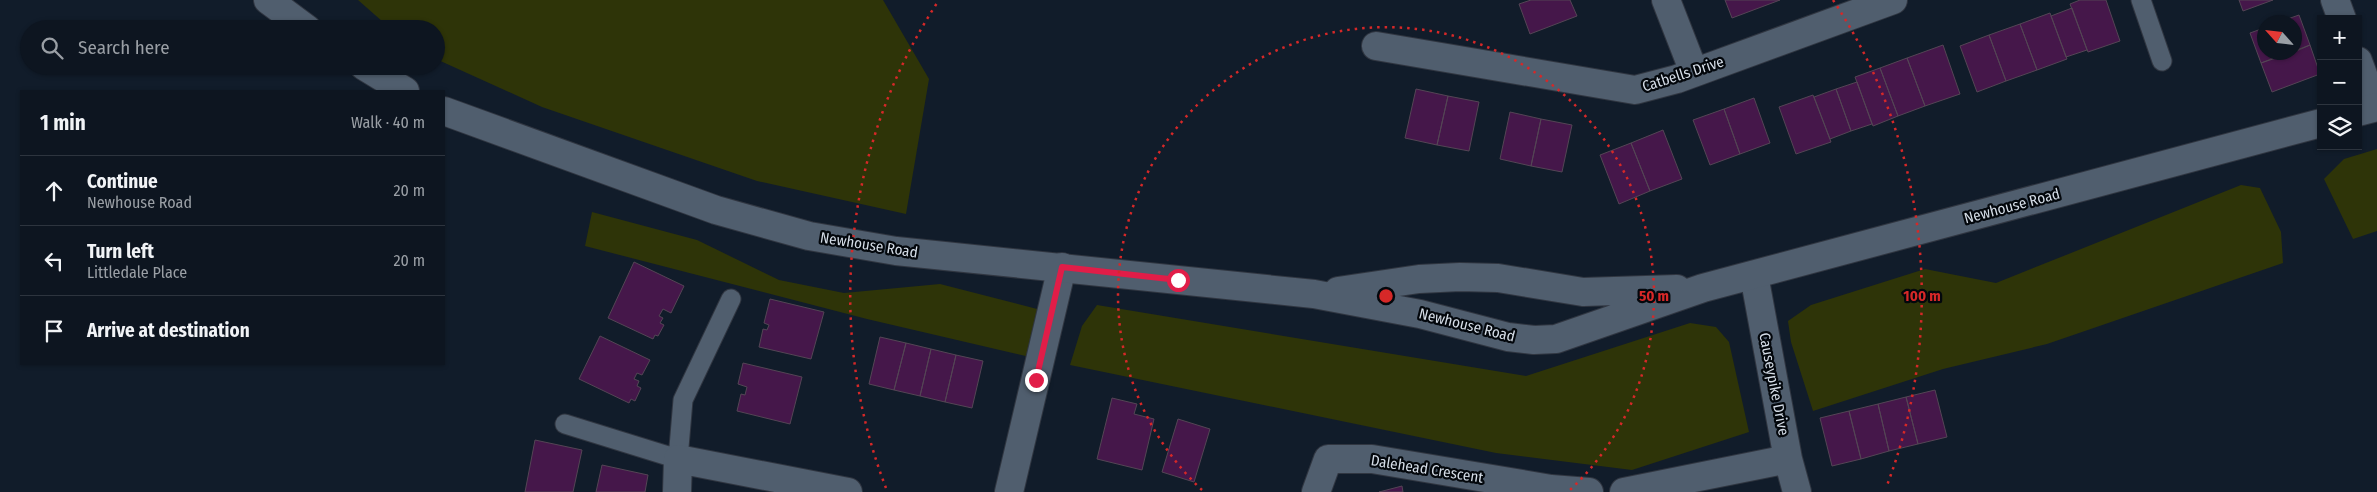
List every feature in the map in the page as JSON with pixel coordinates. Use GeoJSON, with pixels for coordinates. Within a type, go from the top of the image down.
{"type":"FeatureCollection","features":[{"type":"Feature","properties":{"kind":"street"},"geometry":{"type":"LineString","coordinates":[[268,0],[295,20]]}},
{"type":"Feature","properties":{"kind":"street"},"geometry":{"type":"LineString","coordinates":[[1666,0],[1694,72]]}},
{"type":"Feature","properties":{"kind":"street","name":"Catbells Drive"},"geometry":{"type":"LineString","coordinates":[[1376,46],[1635,90],[1694,72],[1893,0]]}},
{"type":"Feature","properties":{"kind":"street"},"geometry":{"type":"LineString","coordinates":[[2335,0],[2341,15]]}},
{"type":"Feature","properties":{"kind":"street"},"geometry":{"type":"LineString","coordinates":[[379,75],[403,90]]}},
{"type":"Feature","properties":{"kind":"street"},"geometry":{"type":"LineString","coordinates":[[2362,77],[2370,109]]}},
{"type":"Feature","properties":{"kind":"street","name":"Newhouse Road"},"geometry":{"type":"LineString","coordinates":[[445,111],[716,210],[809,236],[896,251],[1314,294],[1420,314],[1508,337],[1534,340],[1556,339],[1703,288],[2317,124]]}},
{"type":"Feature","properties":{"kind":"street"},"geometry":{"type":"LineString","coordinates":[[1010,492],[1062,267]]}},
{"type":"Feature","properties":{"kind":"street","name":"Causeypike Drive"},"geometry":{"type":"LineString","coordinates":[[1754,274],[1788,459],[1797,492]]}},
{"type":"Feature","properties":{"kind":"street","name":"Newhouse Road"},"geometry":{"type":"LineString","coordinates":[[1314,294],[1419,279],[1460,277],[1498,278],[1583,292],[1703,288]]}},
{"type":"Feature","properties":{"kind":"street"},"geometry":{"type":"LineString","coordinates":[[677,492],[678,459],[848,492]]}},
{"type":"Feature","properties":{"kind":"street","name":"Dalehead Crescent"},"geometry":{"type":"LineString","coordinates":[[1316,492],[1328,459],[1372,459],[1551,489],[1589,492]]}},
{"type":"Feature","properties":{"kind":"street"},"geometry":{"type":"LineString","coordinates":[[1624,492],[1788,459]]}},
{"type":"Feature","properties":{"kind":"lane"},"geometry":{"type":"LineString","coordinates":[[2141,0],[2162,61]]}},
{"type":"Feature","properties":{"kind":"lane"},"geometry":{"type":"LineString","coordinates":[[565,424],[678,459],[683,400],[731,298]]}},
{"type":"Feature","properties":{"kind":"green space"},"geometry":{"type":"Polygon","coordinates":[[[358,0],[883,0],[929,79],[906,214],[757,181],[542,107],[445,63],[445,20],[381,20],[358,0]]]}},
{"type":"Feature","properties":{"kind":"green space"},"geometry":{"type":"Polygon","coordinates":[[[2377,149],[2377,231],[2353,239],[2324,179],[2344,159],[2377,149]]]}},
{"type":"Feature","properties":{"kind":"green space"},"geometry":{"type":"Polygon","coordinates":[[[2241,185],[2260,188],[2281,232],[2283,263],[2047,344],[1943,369],[1813,411],[1791,342],[1788,321],[1811,305],[1925,269],[1996,283],[2241,185]]]}},
{"type":"Feature","properties":{"kind":"green space"},"geometry":{"type":"Polygon","coordinates":[[[592,212],[697,240],[779,280],[844,293],[940,284],[1041,310],[1030,357],[867,319],[585,246],[592,212]]]}},
{"type":"Feature","properties":{"kind":"green space"},"geometry":{"type":"Polygon","coordinates":[[[1097,305],[1526,376],[1690,323],[1716,327],[1729,342],[1749,432],[1632,470],[1496,453],[1070,365],[1082,326],[1097,305]]]}},
{"type":"Feature","properties":{"kind":"building"},"geometry":{"type":"Polygon","coordinates":[[[1531,0],[1570,0],[1577,16],[1530,34],[1519,4],[1531,0]]]}},
{"type":"Feature","properties":{"kind":"building"},"geometry":{"type":"Polygon","coordinates":[[[1725,0],[1780,0],[1732,18],[1725,0]]]}},
{"type":"Feature","properties":{"kind":"building"},"geometry":{"type":"Polygon","coordinates":[[[2080,0],[2106,0],[2120,41],[2088,52],[2070,4],[2080,0]]]}},
{"type":"Feature","properties":{"kind":"building"},"geometry":{"type":"Polygon","coordinates":[[[2239,0],[2273,0],[2243,11],[2239,0]]]}},
{"type":"Feature","properties":{"kind":"building"},"geometry":{"type":"Polygon","coordinates":[[[2072,8],[2087,50],[2066,57],[2051,16],[2072,8]]]}},
{"type":"Feature","properties":{"kind":"building"},"geometry":{"type":"Polygon","coordinates":[[[2050,13],[2067,59],[2037,70],[2020,24],[2050,13]]]}},
{"type":"Feature","properties":{"kind":"building"},"geometry":{"type":"Polygon","coordinates":[[[2302,23],[2310,45],[2302,48],[2302,23]]]}},
{"type":"Feature","properties":{"kind":"building"},"geometry":{"type":"Polygon","coordinates":[[[2020,24],[2037,70],[2006,81],[1989,35],[2020,24]]]}},
{"type":"Feature","properties":{"kind":"building"},"geometry":{"type":"Polygon","coordinates":[[[2257,30],[2257,52],[2250,33],[2257,30]]]}},
{"type":"Feature","properties":{"kind":"building"},"geometry":{"type":"Polygon","coordinates":[[[1989,35],[2006,81],[1977,92],[1960,46],[1989,35]]]}},
{"type":"Feature","properties":{"kind":"building"},"geometry":{"type":"Polygon","coordinates":[[[1943,45],[1960,94],[1925,106],[1907,58],[1943,45]]]}},
{"type":"Feature","properties":{"kind":"building"},"geometry":{"type":"Polygon","coordinates":[[[2310,45],[2317,65],[2317,75],[2272,92],[2261,63],[2270,60],[2302,60],[2302,48],[2310,45]]]}},
{"type":"Feature","properties":{"kind":"building"},"geometry":{"type":"Polygon","coordinates":[[[1907,58],[1925,106],[1898,116],[1880,68],[1907,58]]]}},
{"type":"Feature","properties":{"kind":"building"},"geometry":{"type":"Polygon","coordinates":[[[1880,68],[1898,116],[1873,126],[1855,77],[1880,68]]]}},
{"type":"Feature","properties":{"kind":"building"},"geometry":{"type":"Polygon","coordinates":[[[1857,82],[1872,124],[1851,131],[1836,89],[1857,82]]]}},
{"type":"Feature","properties":{"kind":"building"},"geometry":{"type":"Polygon","coordinates":[[[1416,89],[1448,96],[1437,145],[1405,138],[1416,89]]]}},
{"type":"Feature","properties":{"kind":"building"},"geometry":{"type":"Polygon","coordinates":[[[1836,89],[1851,131],[1830,139],[1814,97],[1836,89]]]}},
{"type":"Feature","properties":{"kind":"building"},"geometry":{"type":"Polygon","coordinates":[[[1813,95],[1831,142],[1796,154],[1779,107],[1813,95]]]}},
{"type":"Feature","properties":{"kind":"building"},"geometry":{"type":"Polygon","coordinates":[[[1448,96],[1479,102],[1469,151],[1437,145],[1448,96]]]}},
{"type":"Feature","properties":{"kind":"building"},"geometry":{"type":"Polygon","coordinates":[[[1754,98],[1770,143],[1740,154],[1724,109],[1754,98]]]}},
{"type":"Feature","properties":{"kind":"building"},"geometry":{"type":"Polygon","coordinates":[[[1724,109],[1740,154],[1710,165],[1693,120],[1724,109]]]}},
{"type":"Feature","properties":{"kind":"building"},"geometry":{"type":"Polygon","coordinates":[[[1510,112],[1541,119],[1531,166],[1500,159],[1510,112]]]}},
{"type":"Feature","properties":{"kind":"building"},"geometry":{"type":"Polygon","coordinates":[[[1541,119],[1572,125],[1562,172],[1531,166],[1541,119]]]}},
{"type":"Feature","properties":{"kind":"building"},"geometry":{"type":"Polygon","coordinates":[[[1663,130],[1682,179],[1650,191],[1631,143],[1663,130]]]}},
{"type":"Feature","properties":{"kind":"building"},"geometry":{"type":"Polygon","coordinates":[[[1631,143],[1650,191],[1619,204],[1600,155],[1631,143]]]}},
{"type":"Feature","properties":{"kind":"building"},"geometry":{"type":"Polygon","coordinates":[[[634,262],[684,286],[671,313],[663,309],[659,316],[663,318],[660,323],[664,325],[658,336],[655,335],[653,339],[608,318],[634,262]]]}},
{"type":"Feature","properties":{"kind":"building"},"geometry":{"type":"Polygon","coordinates":[[[770,299],[824,312],[811,359],[759,347],[763,329],[767,330],[769,325],[764,323],[770,299]]]}},
{"type":"Feature","properties":{"kind":"building"},"geometry":{"type":"Polygon","coordinates":[[[600,336],[650,360],[642,375],[637,373],[634,379],[639,381],[637,386],[641,388],[635,401],[631,399],[629,403],[579,379],[600,336]]]}},
{"type":"Feature","properties":{"kind":"building"},"geometry":{"type":"Polygon","coordinates":[[[880,337],[906,343],[894,390],[869,384],[880,337]]]}},
{"type":"Feature","properties":{"kind":"building"},"geometry":{"type":"Polygon","coordinates":[[[906,343],[931,349],[920,396],[894,390],[906,343]]]}},
{"type":"Feature","properties":{"kind":"building"},"geometry":{"type":"Polygon","coordinates":[[[931,349],[956,355],[945,402],[920,396],[931,349]]]}},
{"type":"Feature","properties":{"kind":"building"},"geometry":{"type":"Polygon","coordinates":[[[956,355],[983,361],[972,408],[945,402],[956,355]]]}},
{"type":"Feature","properties":{"kind":"building"},"geometry":{"type":"Polygon","coordinates":[[[743,363],[802,377],[790,424],[737,411],[741,394],[745,395],[747,387],[738,384],[743,363]]]}},
{"type":"Feature","properties":{"kind":"building"},"geometry":{"type":"Polygon","coordinates":[[[1935,390],[1947,437],[1918,444],[1906,397],[1935,390]]]}},
{"type":"Feature","properties":{"kind":"building"},"geometry":{"type":"Polygon","coordinates":[[[1906,397],[1918,444],[1889,451],[1878,404],[1906,397]]]}},
{"type":"Feature","properties":{"kind":"building"},"geometry":{"type":"Polygon","coordinates":[[[1112,398],[1137,404],[1134,414],[1154,419],[1142,470],[1097,459],[1112,398]]]}},
{"type":"Feature","properties":{"kind":"building"},"geometry":{"type":"Polygon","coordinates":[[[1878,404],[1889,451],[1861,459],[1849,411],[1878,404]]]}},
{"type":"Feature","properties":{"kind":"building"},"geometry":{"type":"Polygon","coordinates":[[[1849,411],[1861,459],[1832,466],[1820,418],[1849,411]]]}},
{"type":"Feature","properties":{"kind":"building"},"geometry":{"type":"Polygon","coordinates":[[[1178,419],[1210,429],[1194,482],[1162,472],[1178,419]]]}},
{"type":"Feature","properties":{"kind":"building"},"geometry":{"type":"Polygon","coordinates":[[[535,440],[582,450],[573,492],[525,492],[535,440]]]}},
{"type":"Feature","properties":{"kind":"building"},"geometry":{"type":"Polygon","coordinates":[[[602,465],[648,475],[645,492],[596,492],[602,465]]]}},
{"type":"Feature","properties":{"kind":"building"},"geometry":{"type":"Polygon","coordinates":[[[1402,486],[1403,492],[1379,492],[1402,486]]]}},
{"type":"Feature","properties":{"kind":"route"},"geometry":{"type":"LineString","coordinates":[[1036,380],[1062,267],[1178,280]]}}]}
